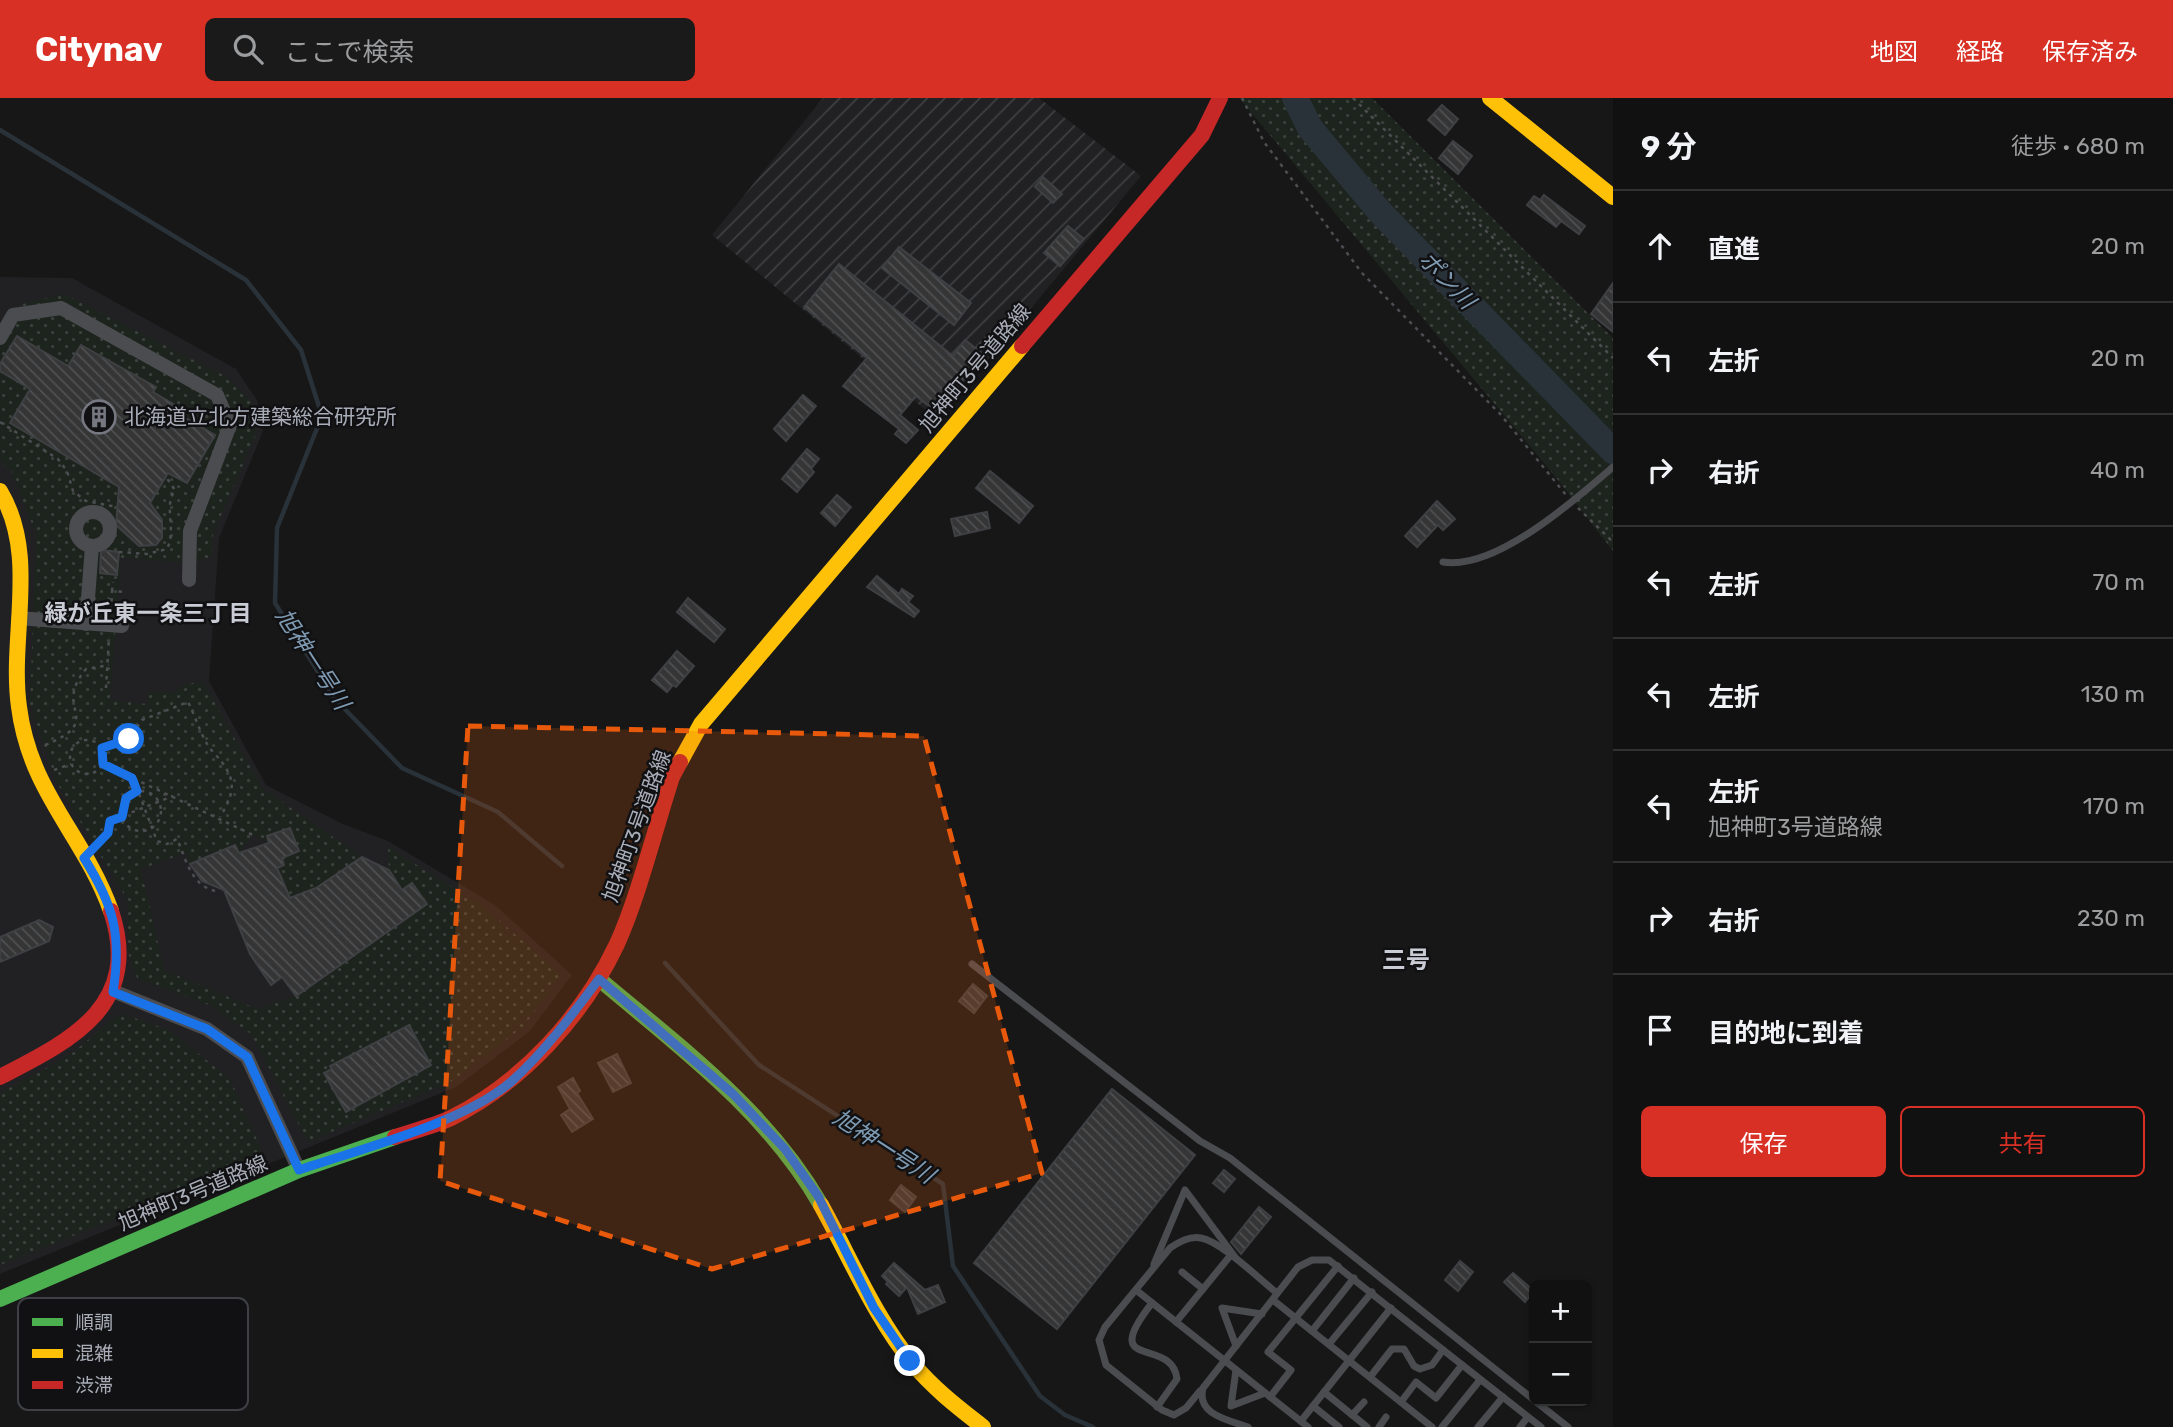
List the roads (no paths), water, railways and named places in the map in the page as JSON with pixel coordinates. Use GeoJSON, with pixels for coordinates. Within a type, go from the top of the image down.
{"type":"FeatureCollection","features":[{"type":"Feature","properties":{"kind":"street","name":"旭神町3号道路線"},"geometry":{"type":"LineString","coordinates":[[0,1299],[299,1170],[450,1118],[510,1083],[560,1031],[599,979],[618,941],[672,777],[701,724],[1202,135],[1220,98]]}},
{"type":"Feature","properties":{"kind":"street"},"geometry":{"type":"LineString","coordinates":[[1490,98],[1613,197]]}},
{"type":"Feature","properties":{"kind":"street"},"geometry":{"type":"LineString","coordinates":[[0,338],[13,315],[61,308],[217,395],[230,425],[190,531],[189,580]]}},
{"type":"Feature","properties":{"kind":"street"},"geometry":{"type":"LineString","coordinates":[[0,491],[12,509],[21,547],[18,702],[30,751],[37,777],[105,891],[115,919],[118,960],[113,992],[90,1021],[65,1042],[0,1077]]}},
{"type":"Feature","properties":{"kind":"street"},"geometry":{"type":"LineString","coordinates":[[86,624],[92,545]]}},
{"type":"Feature","properties":{"kind":"street"},"geometry":{"type":"LineString","coordinates":[[18,618],[122,626]]}},
{"type":"Feature","properties":{"kind":"street"},"geometry":{"type":"LineString","coordinates":[[599,979],[733,1094],[785,1149],[818,1196],[874,1308],[910,1361],[983,1427]]}},
{"type":"Feature","properties":{"kind":"street"},"geometry":{"type":"LineString","coordinates":[[113,992],[207,1029],[247,1057],[299,1170]]}},
{"type":"Feature","properties":{"kind":"lane"},"geometry":{"type":"LineString","coordinates":[[1443,562],[1464,563],[1485,556],[1557,516],[1613,467]]}},
{"type":"Feature","properties":{"kind":"lane"},"geometry":{"type":"LineString","coordinates":[[972,964],[1200,1141],[1230,1158],[1529,1395]]}},
{"type":"Feature","properties":{"kind":"lane"},"geometry":{"type":"LineString","coordinates":[[1151,1271],[1185,1190],[1240,1264]]}},
{"type":"Feature","properties":{"kind":"lane"},"geometry":{"type":"LineString","coordinates":[[1432,1427],[1296,1318],[1275,1296],[1240,1264],[1200,1237],[1181,1240],[1151,1271],[1105,1327],[1099,1340],[1101,1355],[1106,1365],[1157,1407],[1174,1415],[1186,1408],[1203,1388],[1262,1314],[1275,1296],[1298,1267],[1312,1260],[1329,1260],[1541,1427]]}},
{"type":"Feature","properties":{"kind":"lane"},"geometry":{"type":"LineString","coordinates":[[1176,1322],[1230,1256]]}},
{"type":"Feature","properties":{"kind":"lane"},"geometry":{"type":"LineString","coordinates":[[1236,1370],[1231,1406],[1267,1395],[1291,1370],[1268,1352],[1338,1266]]}},
{"type":"Feature","properties":{"kind":"lane"},"geometry":{"type":"LineString","coordinates":[[1182,1272],[1203,1289]]}},
{"type":"Feature","properties":{"kind":"lane"},"geometry":{"type":"LineString","coordinates":[[1312,1331],[1354,1278]]}},
{"type":"Feature","properties":{"kind":"lane"},"geometry":{"type":"LineString","coordinates":[[1136,1290],[1308,1427]]}},
{"type":"Feature","properties":{"kind":"lane"},"geometry":{"type":"LineString","coordinates":[[1329,1344],[1372,1292]]}},
{"type":"Feature","properties":{"kind":"lane"},"geometry":{"type":"LineString","coordinates":[[1152,1303],[1133,1326],[1130,1336],[1134,1347],[1143,1354],[1166,1357],[1176,1367],[1177,1379],[1157,1407]]}},
{"type":"Feature","properties":{"kind":"lane"},"geometry":{"type":"LineString","coordinates":[[1236,1346],[1223,1308],[1262,1314]]}},
{"type":"Feature","properties":{"kind":"lane"},"geometry":{"type":"LineString","coordinates":[[1301,1421],[1391,1308]]}},
{"type":"Feature","properties":{"kind":"lane"},"geometry":{"type":"LineString","coordinates":[[1348,1321],[1356,1327]]}},
{"type":"Feature","properties":{"kind":"lane"},"geometry":{"type":"LineString","coordinates":[[1370,1377],[1392,1349],[1404,1349],[1414,1366],[1420,1369],[1432,1365],[1443,1350]]}},
{"type":"Feature","properties":{"kind":"lane"},"geometry":{"type":"LineString","coordinates":[[1401,1402],[1416,1382],[1436,1398],[1462,1365]]}},
{"type":"Feature","properties":{"kind":"lane"},"geometry":{"type":"LineString","coordinates":[[1442,1427],[1480,1380]]}},
{"type":"Feature","properties":{"kind":"lane"},"geometry":{"type":"LineString","coordinates":[[1203,1388],[1201,1395],[1205,1407],[1215,1416],[1248,1427]]}},
{"type":"Feature","properties":{"kind":"lane"},"geometry":{"type":"LineString","coordinates":[[1324,1392],[1367,1427]]}},
{"type":"Feature","properties":{"kind":"lane"},"geometry":{"type":"LineString","coordinates":[[1478,1427],[1503,1397]]}},
{"type":"Feature","properties":{"kind":"lane"},"geometry":{"type":"LineString","coordinates":[[1352,1415],[1364,1402]]}},
{"type":"Feature","properties":{"kind":"lane"},"geometry":{"type":"LineString","coordinates":[[1313,1406],[1339,1427]]}},
{"type":"Feature","properties":{"kind":"lane"},"geometry":{"type":"LineString","coordinates":[[1542,1406],[1568,1427]]}},
{"type":"Feature","properties":{"kind":"lane"},"geometry":{"type":"LineString","coordinates":[[1379,1427],[1386,1417]]}},
{"type":"Feature","properties":{"kind":"lane"},"geometry":{"type":"LineString","coordinates":[[1520,1427],[1527,1418]]}},
{"type":"Feature","properties":{"kind":"waterway","name":"ポン川"},"geometry":{"type":"LineString","coordinates":[[1295,98],[1310,128],[1380,212],[1613,451]]}},
{"type":"Feature","properties":{"kind":"waterway","name":"旭神一号川"},"geometry":{"type":"LineString","coordinates":[[0,130],[246,280],[301,350],[322,416],[277,528],[275,603],[335,699],[402,768],[498,812],[562,866]]}},
{"type":"Feature","properties":{"kind":"waterway","name":"旭神一号川"},"geometry":{"type":"LineString","coordinates":[[665,963],[759,1065],[943,1184],[953,1266],[1040,1396],[1065,1415],[1093,1427]]}},
{"type":"Feature","properties":{"kind":"place","name":"北海道立北方建築総合研究所"},"geometry":{"type":"Point","coordinates":[99,417]}},
{"type":"Feature","properties":{"kind":"district","name":"緑が丘東一条三丁目"},"geometry":{"type":"Point","coordinates":[148,613]}},
{"type":"Feature","properties":{"kind":"district","name":"三号"},"geometry":{"type":"Point","coordinates":[1406,960]}}]}
